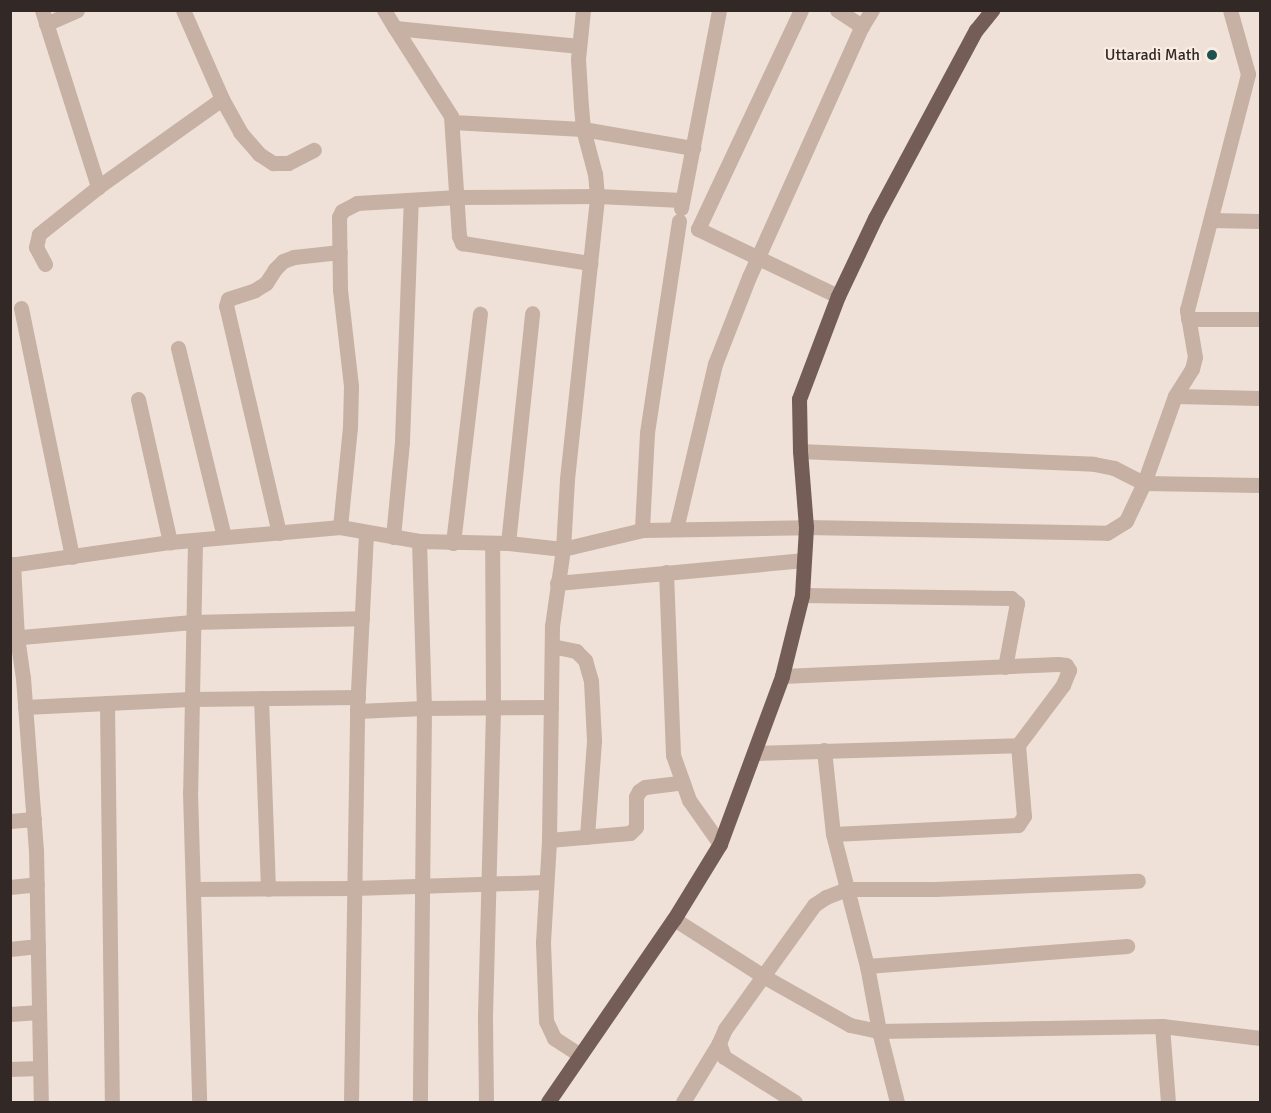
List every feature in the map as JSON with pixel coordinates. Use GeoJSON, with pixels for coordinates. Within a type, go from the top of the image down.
{"type":"FeatureCollection","features":[{"type":"Feature","properties":{"kind":"main road"},"geometry":{"type":"LineString","coordinates":[[548,1102],[674,918],[720,844],[782,676],[802,595],[806,527],[800,451],[799,399],[838,296],[875,218],[976,30],[992,10]]}},
{"type":"Feature","properties":{"kind":"street"},"geometry":{"type":"LineString","coordinates":[[77,10],[44,17],[98,187]]}},
{"type":"Feature","properties":{"kind":"street"},"geometry":{"type":"LineString","coordinates":[[183,10],[222,99],[240,132],[259,154],[273,164],[288,163],[314,150]]}},
{"type":"Feature","properties":{"kind":"street"},"geometry":{"type":"LineString","coordinates":[[384,10],[448,110],[452,122],[462,243],[590,263]]}},
{"type":"Feature","properties":{"kind":"street"},"geometry":{"type":"LineString","coordinates":[[580,1055],[554,1038],[546,1021],[543,942],[549,840],[552,646],[557,583],[563,549],[569,456],[597,196],[596,174],[583,129],[579,46],[583,10]]}},
{"type":"Feature","properties":{"kind":"street"},"geometry":{"type":"LineString","coordinates":[[642,530],[647,432],[682,200],[719,10]]}},
{"type":"Feature","properties":{"kind":"street"},"geometry":{"type":"LineString","coordinates":[[698,229],[801,10]]}},
{"type":"Feature","properties":{"kind":"street"},"geometry":{"type":"LineString","coordinates":[[837,10],[862,26]]}},
{"type":"Feature","properties":{"kind":"street"},"geometry":{"type":"LineString","coordinates":[[676,529],[715,364],[758,257],[862,26],[872,10]]}},
{"type":"Feature","properties":{"kind":"street"},"geometry":{"type":"LineString","coordinates":[[41,1102],[37,884],[25,707],[14,638],[12,565],[170,542],[340,527],[419,541],[508,543],[563,549],[642,530],[676,529],[806,527],[1035,530],[1102,534],[1126,521],[1144,483],[1175,396],[1192,369],[1195,357],[1187,310],[1254,74],[1230,10]]}},
{"type":"Feature","properties":{"kind":"street"},"geometry":{"type":"LineString","coordinates":[[394,28],[579,46]]}},
{"type":"Feature","properties":{"kind":"street"},"geometry":{"type":"LineString","coordinates":[[45,264],[36,247],[39,234],[98,187],[222,99]]}},
{"type":"Feature","properties":{"kind":"street"},"geometry":{"type":"LineString","coordinates":[[452,122],[583,129],[693,148]]}},
{"type":"Feature","properties":{"kind":"street"},"geometry":{"type":"LineString","coordinates":[[340,527],[350,428],[351,386],[340,289],[339,217],[348,206],[457,197],[597,196],[682,200]]}},
{"type":"Feature","properties":{"kind":"street"},"geometry":{"type":"LineString","coordinates":[[393,537],[402,441],[411,200]]}},
{"type":"Feature","properties":{"kind":"street"},"geometry":{"type":"LineString","coordinates":[[1211,220],[1260,221]]}},
{"type":"Feature","properties":{"kind":"street"},"geometry":{"type":"LineString","coordinates":[[679,221],[838,296]]}},
{"type":"Feature","properties":{"kind":"street"},"geometry":{"type":"LineString","coordinates":[[279,533],[226,306],[228,299],[255,290],[267,283],[283,261],[294,257],[340,252]]}},
{"type":"Feature","properties":{"kind":"street"},"geometry":{"type":"LineString","coordinates":[[21,308],[72,557]]}},
{"type":"Feature","properties":{"kind":"street"},"geometry":{"type":"LineString","coordinates":[[508,543],[532,313]]}},
{"type":"Feature","properties":{"kind":"street"},"geometry":{"type":"LineString","coordinates":[[453,543],[480,314]]}},
{"type":"Feature","properties":{"kind":"street"},"geometry":{"type":"LineString","coordinates":[[1188,318],[1260,319]]}},
{"type":"Feature","properties":{"kind":"street"},"geometry":{"type":"LineString","coordinates":[[178,348],[224,536]]}},
{"type":"Feature","properties":{"kind":"street"},"geometry":{"type":"LineString","coordinates":[[1175,396],[1260,398]]}},
{"type":"Feature","properties":{"kind":"street"},"geometry":{"type":"LineString","coordinates":[[138,399],[170,542]]}},
{"type":"Feature","properties":{"kind":"street"},"geometry":{"type":"LineString","coordinates":[[800,451],[1094,464],[1114,468],[1144,483],[1260,485]]}},
{"type":"Feature","properties":{"kind":"street"},"geometry":{"type":"LineString","coordinates":[[351,1102],[358,704],[366,532]]}},
{"type":"Feature","properties":{"kind":"street"},"geometry":{"type":"LineString","coordinates":[[195,541],[190,699],[199,1102]]}},
{"type":"Feature","properties":{"kind":"street"},"geometry":{"type":"LineString","coordinates":[[419,541],[424,708],[420,1102]]}},
{"type":"Feature","properties":{"kind":"street"},"geometry":{"type":"LineString","coordinates":[[486,1102],[485,1016],[493,707],[492,543]]}},
{"type":"Feature","properties":{"kind":"street"},"geometry":{"type":"LineString","coordinates":[[557,583],[804,560]]}},
{"type":"Feature","properties":{"kind":"street"},"geometry":{"type":"LineString","coordinates":[[666,572],[672,755],[690,800],[720,844]]}},
{"type":"Feature","properties":{"kind":"street"},"geometry":{"type":"LineString","coordinates":[[802,595],[1011,598],[1017,603],[1005,667]]}},
{"type":"Feature","properties":{"kind":"street"},"geometry":{"type":"LineString","coordinates":[[14,638],[192,622],[362,618]]}},
{"type":"Feature","properties":{"kind":"street"},"geometry":{"type":"LineString","coordinates":[[552,646],[576,651],[585,660],[591,681],[594,741],[587,837]]}},
{"type":"Feature","properties":{"kind":"street"},"geometry":{"type":"LineString","coordinates":[[782,676],[1058,664],[1065,665],[1069,670],[1063,685],[1018,745],[1024,816],[1018,825],[833,834]]}},
{"type":"Feature","properties":{"kind":"street"},"geometry":{"type":"LineString","coordinates":[[25,707],[261,698],[424,708],[551,707]]}},
{"type":"Feature","properties":{"kind":"street"},"geometry":{"type":"LineString","coordinates":[[261,698],[268,889]]}},
{"type":"Feature","properties":{"kind":"street"},"geometry":{"type":"LineString","coordinates":[[107,703],[112,1102]]}},
{"type":"Feature","properties":{"kind":"street"},"geometry":{"type":"LineString","coordinates":[[755,753],[1018,745]]}},
{"type":"Feature","properties":{"kind":"street"},"geometry":{"type":"LineString","coordinates":[[824,750],[833,834],[867,966],[879,1031],[897,1102]]}},
{"type":"Feature","properties":{"kind":"street"},"geometry":{"type":"LineString","coordinates":[[549,840],[630,833],[636,828],[636,797],[639,790],[645,787],[683,782]]}},
{"type":"Feature","properties":{"kind":"street"},"geometry":{"type":"LineString","coordinates":[[10,821],[33,819]]}},
{"type":"Feature","properties":{"kind":"street"},"geometry":{"type":"LineString","coordinates":[[683,1102],[725,1029],[814,905],[847,889],[935,889],[1138,881]]}},
{"type":"Feature","properties":{"kind":"street"},"geometry":{"type":"LineString","coordinates":[[193,889],[354,888],[424,884],[546,882]]}},
{"type":"Feature","properties":{"kind":"street"},"geometry":{"type":"LineString","coordinates":[[10,887],[37,884]]}},
{"type":"Feature","properties":{"kind":"street"},"geometry":{"type":"LineString","coordinates":[[674,918],[763,976],[850,1026],[879,1031],[1162,1026],[1260,1038]]}},
{"type":"Feature","properties":{"kind":"street"},"geometry":{"type":"LineString","coordinates":[[10,949],[38,946]]}},
{"type":"Feature","properties":{"kind":"street"},"geometry":{"type":"LineString","coordinates":[[867,966],[1127,946]]}},
{"type":"Feature","properties":{"kind":"street"},"geometry":{"type":"LineString","coordinates":[[10,1014],[39,1012]]}},
{"type":"Feature","properties":{"kind":"street"},"geometry":{"type":"LineString","coordinates":[[1162,1026],[1168,1102]]}},
{"type":"Feature","properties":{"kind":"street"},"geometry":{"type":"LineString","coordinates":[[719,1043],[724,1057],[775,1097],[795,1102]]}},
{"type":"Feature","properties":{"kind":"street"},"geometry":{"type":"LineString","coordinates":[[10,1068],[40,1068]]}},
{"type":"Feature","properties":{"kind":"place","name":"Uttaradi Math"},"geometry":{"type":"Point","coordinates":[1212,55]}}]}
